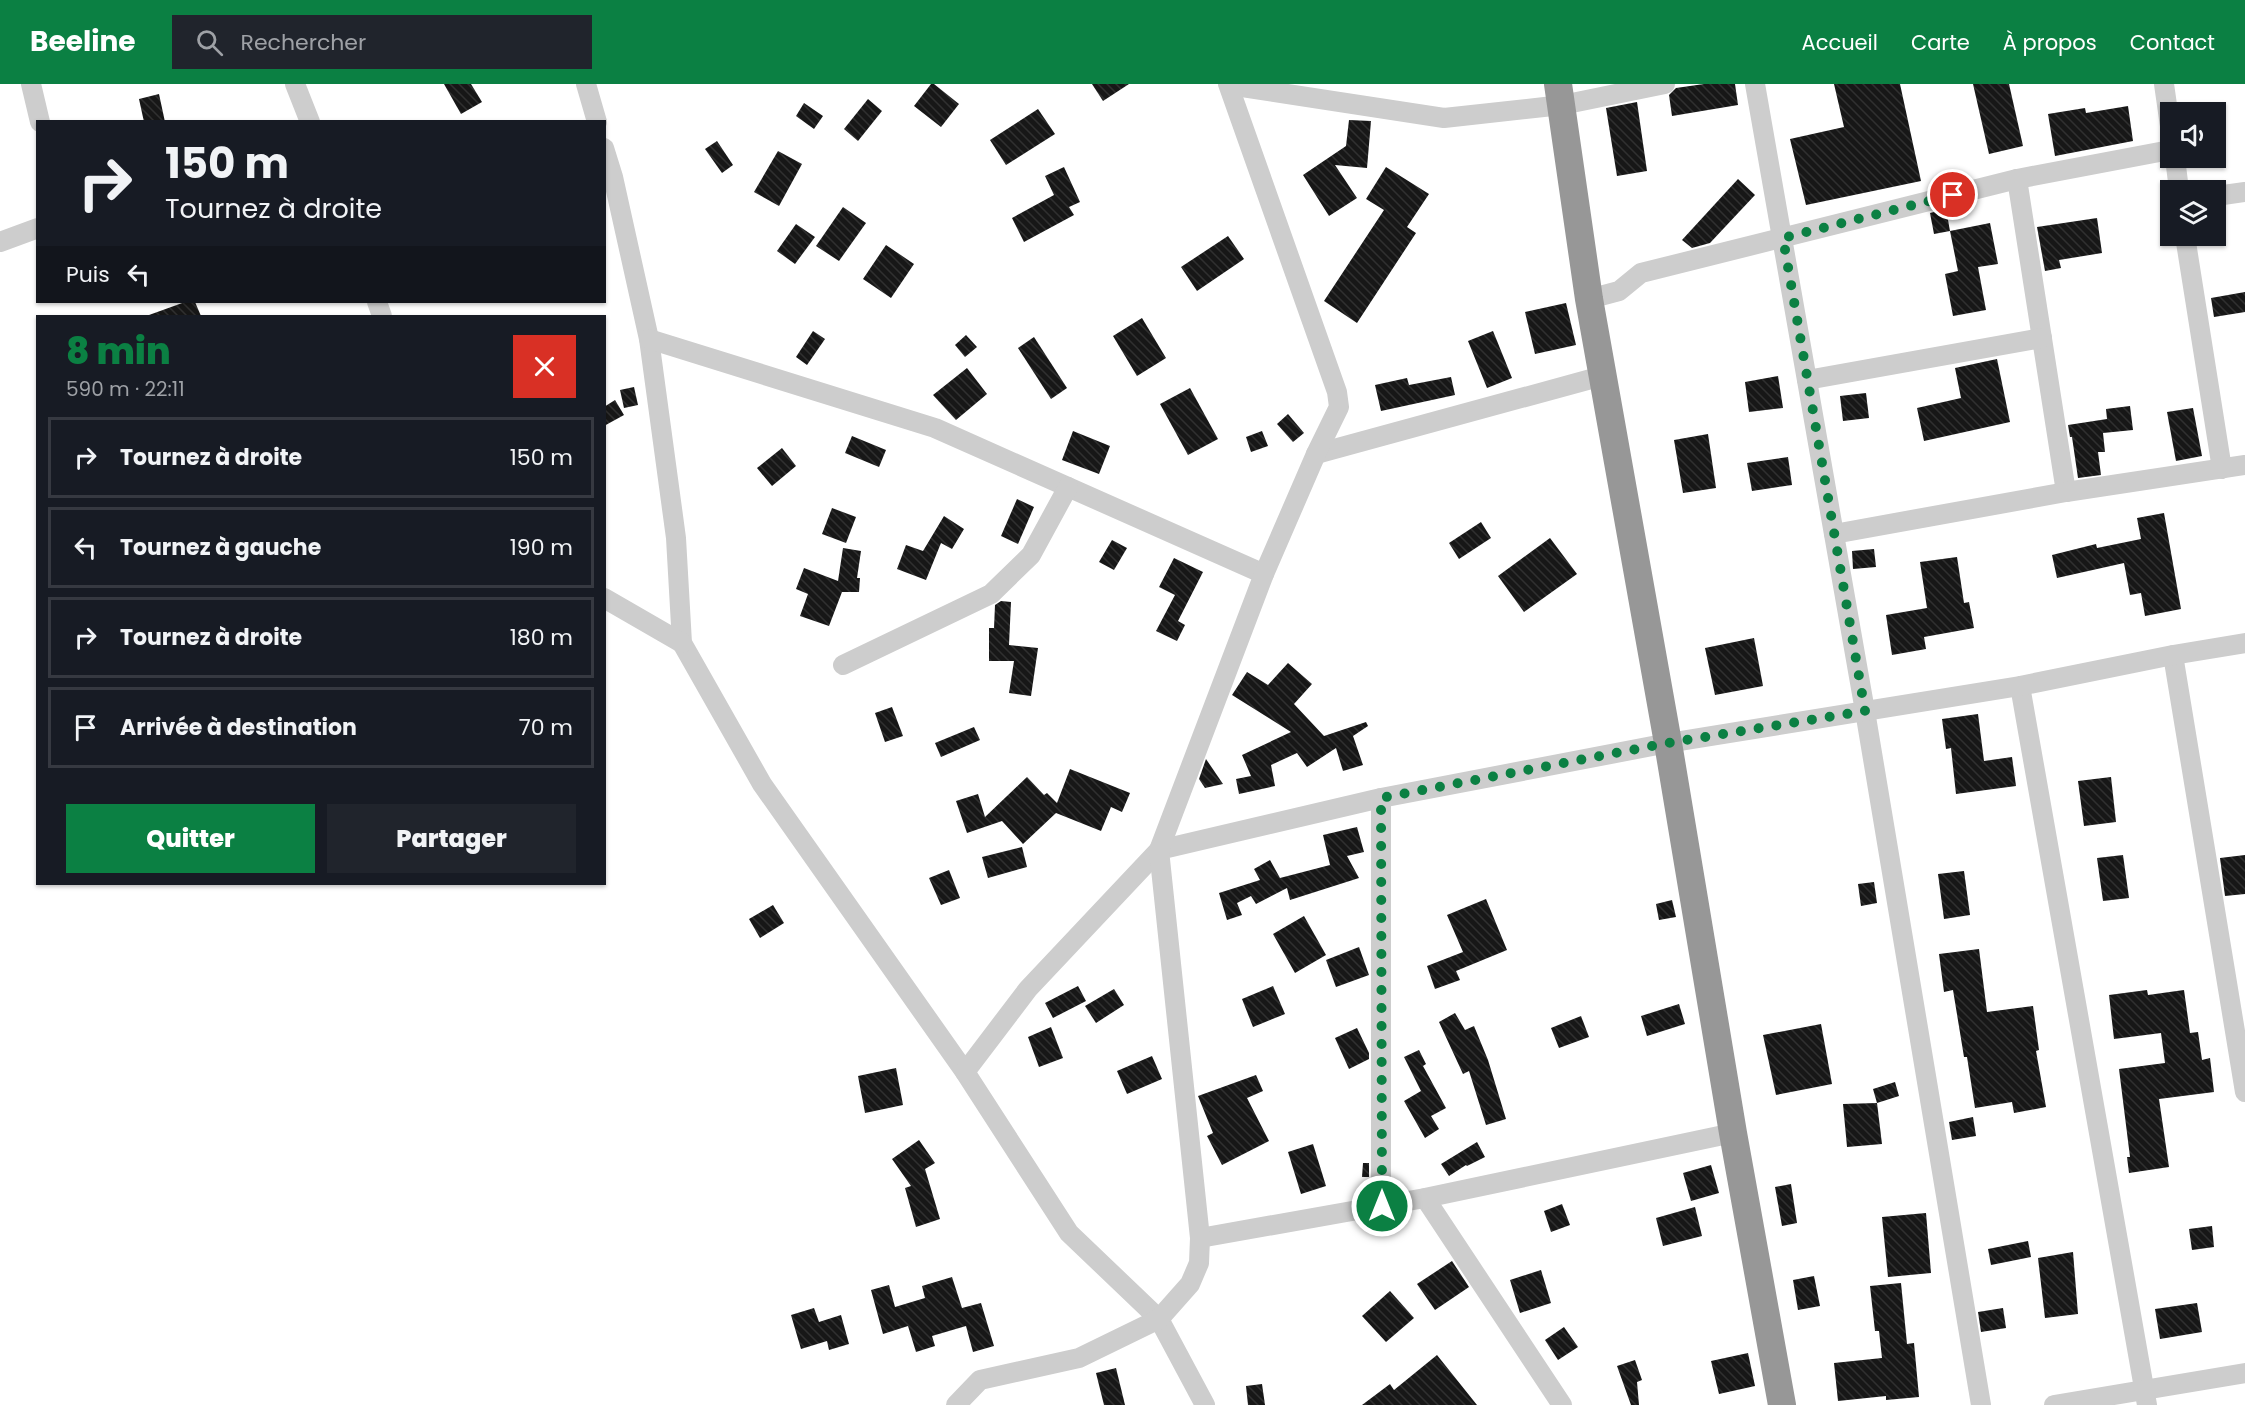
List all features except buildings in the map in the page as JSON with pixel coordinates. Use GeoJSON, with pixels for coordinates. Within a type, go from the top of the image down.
{"type":"FeatureCollection","features":[{"type":"Feature","properties":{"kind":"highway"},"geometry":{"type":"LineString","coordinates":[[1560,94],[1602,376],[1782,1405]]}},
{"type":"Feature","properties":{"kind":"street"},"geometry":{"type":"LineString","coordinates":[[31,84],[40,120]]}},
{"type":"Feature","properties":{"kind":"street"},"geometry":{"type":"LineString","coordinates":[[295,84],[309,120]]}},
{"type":"Feature","properties":{"kind":"street"},"geometry":{"type":"LineString","coordinates":[[586,84],[596,120]]}},
{"type":"Feature","properties":{"kind":"street"},"geometry":{"type":"LineString","coordinates":[[965,1072],[1028,989],[1159,850],[1264,574],[1339,407],[1337,392],[1228,85],[1444,118],[1560,94],[1665,84]]}},
{"type":"Feature","properties":{"kind":"street"},"geometry":{"type":"LineString","coordinates":[[1755,84],[1865,711],[1982,1405]]}},
{"type":"Feature","properties":{"kind":"street"},"geometry":{"type":"LineString","coordinates":[[2164,84],[2167,102]]}},
{"type":"Feature","properties":{"kind":"street"},"geometry":{"type":"LineString","coordinates":[[1589,299],[1618,291],[1641,273],[2017,179],[2160,152]]}},
{"type":"Feature","properties":{"kind":"street"},"geometry":{"type":"LineString","coordinates":[[606,154],[649,339],[675,538],[682,643],[762,784],[965,1072],[1069,1233],[1159,1319],[1205,1405]]}},
{"type":"Feature","properties":{"kind":"street"},"geometry":{"type":"LineString","coordinates":[[2017,179],[2066,492]]}},
{"type":"Feature","properties":{"kind":"street"},"geometry":{"type":"LineString","coordinates":[[2226,195],[2245,192]]}},
{"type":"Feature","properties":{"kind":"street"},"geometry":{"type":"LineString","coordinates":[[0,242],[36,229]]}},
{"type":"Feature","properties":{"kind":"street"},"geometry":{"type":"LineString","coordinates":[[2188,246],[2222,469]]}},
{"type":"Feature","properties":{"kind":"street"},"geometry":{"type":"LineString","coordinates":[[1807,380],[2042,338]]}},
{"type":"Feature","properties":{"kind":"street"},"geometry":{"type":"LineString","coordinates":[[649,339],[935,428],[1264,574]]}},
{"type":"Feature","properties":{"kind":"street"},"geometry":{"type":"LineString","coordinates":[[1316,454],[1602,376]]}},
{"type":"Feature","properties":{"kind":"street"},"geometry":{"type":"LineString","coordinates":[[1834,534],[2066,492],[2245,465]]}},
{"type":"Feature","properties":{"kind":"street"},"geometry":{"type":"LineString","coordinates":[[843,665],[894,643],[990,594],[1031,555],[1068,487]]}},
{"type":"Feature","properties":{"kind":"street"},"geometry":{"type":"LineString","coordinates":[[606,599],[682,643]]}},
{"type":"Feature","properties":{"kind":"street"},"geometry":{"type":"LineString","coordinates":[[1159,850],[1381,798],[1668,743],[2020,686],[2245,643]]}},
{"type":"Feature","properties":{"kind":"street"},"geometry":{"type":"LineString","coordinates":[[2173,655],[2245,1092]]}},
{"type":"Feature","properties":{"kind":"street"},"geometry":{"type":"LineString","coordinates":[[2020,686],[2146,1398]]}},
{"type":"Feature","properties":{"kind":"street"},"geometry":{"type":"LineString","coordinates":[[1381,798],[1382,1206]]}},
{"type":"Feature","properties":{"kind":"street"},"geometry":{"type":"LineString","coordinates":[[956,1405],[980,1380],[1079,1358],[1159,1319],[1190,1284],[1199,1263],[1200,1238],[1159,850]]}},
{"type":"Feature","properties":{"kind":"street"},"geometry":{"type":"LineString","coordinates":[[1200,1238],[1425,1198],[1733,1133]]}},
{"type":"Feature","properties":{"kind":"street"},"geometry":{"type":"LineString","coordinates":[[1425,1198],[1562,1405]]}},
{"type":"Feature","properties":{"kind":"street"},"geometry":{"type":"LineString","coordinates":[[2054,1405],[2146,1398],[2245,1373]]}},
{"type":"Feature","properties":{"kind":"route"},"geometry":{"type":"LineString","coordinates":[[1382,1206],[1381,798],[1668,743],[1865,711],[1783,238],[1953,195]]}}]}
